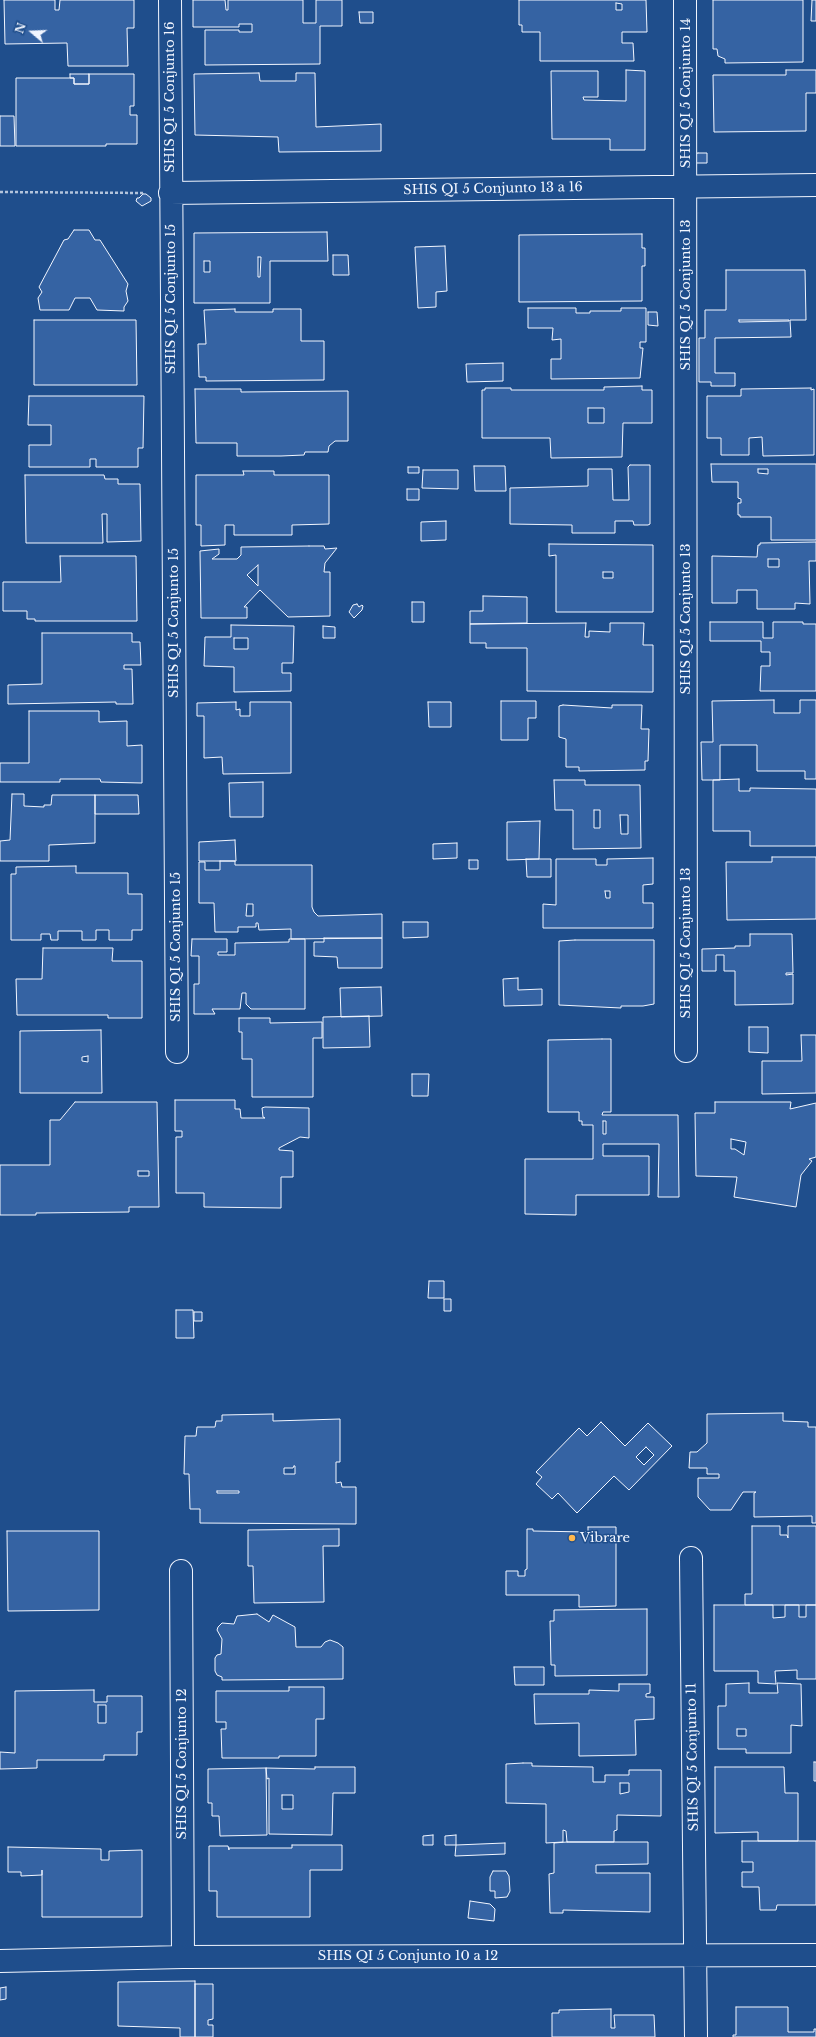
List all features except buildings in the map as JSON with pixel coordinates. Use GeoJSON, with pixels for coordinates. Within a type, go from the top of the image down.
{"type":"FeatureCollection","features":[{"type":"Feature","properties":{"kind":"street","name":"SHIS QI 5 Conjunto 16"},"geometry":{"type":"LineString","coordinates":[[170,0],[170,193]]}},
{"type":"Feature","properties":{"kind":"street","name":"SHIS QI 5 Conjunto 14"},"geometry":{"type":"LineString","coordinates":[[685,0],[686,187]]}},
{"type":"Feature","properties":{"kind":"street","name":"SHIS QI 5 Conjunto 13 a 16"},"geometry":{"type":"LineString","coordinates":[[170,193],[816,185]]}},
{"type":"Feature","properties":{"kind":"street","name":"SHIS QI 5 Conjunto 13"},"geometry":{"type":"LineString","coordinates":[[686,187],[686,1051]]}},
{"type":"Feature","properties":{"kind":"street","name":"SHIS QI 5 Conjunto 15"},"geometry":{"type":"LineString","coordinates":[[170,193],[177,1052]]}},
{"type":"Feature","properties":{"kind":"street","name":"SHIS QI 5 Conjunto 11"},"geometry":{"type":"LineString","coordinates":[[691,1558],[696,2037]]}},
{"type":"Feature","properties":{"kind":"street","name":"SHIS QI 5 Conjunto 12"},"geometry":{"type":"LineString","coordinates":[[181,1571],[183,1956]]}},
{"type":"Feature","properties":{"kind":"street","name":"SHIS QI 5 Conjunto 10 a 12"},"geometry":{"type":"LineString","coordinates":[[0,1961],[183,1956],[816,1955]]}},
{"type":"Feature","properties":{"kind":"path"},"geometry":{"type":"LineString","coordinates":[[0,192],[170,193]]}},
{"type":"Feature","properties":{"kind":"place","name":"Vibrare"},"geometry":{"type":"Point","coordinates":[572,1538]}}]}
